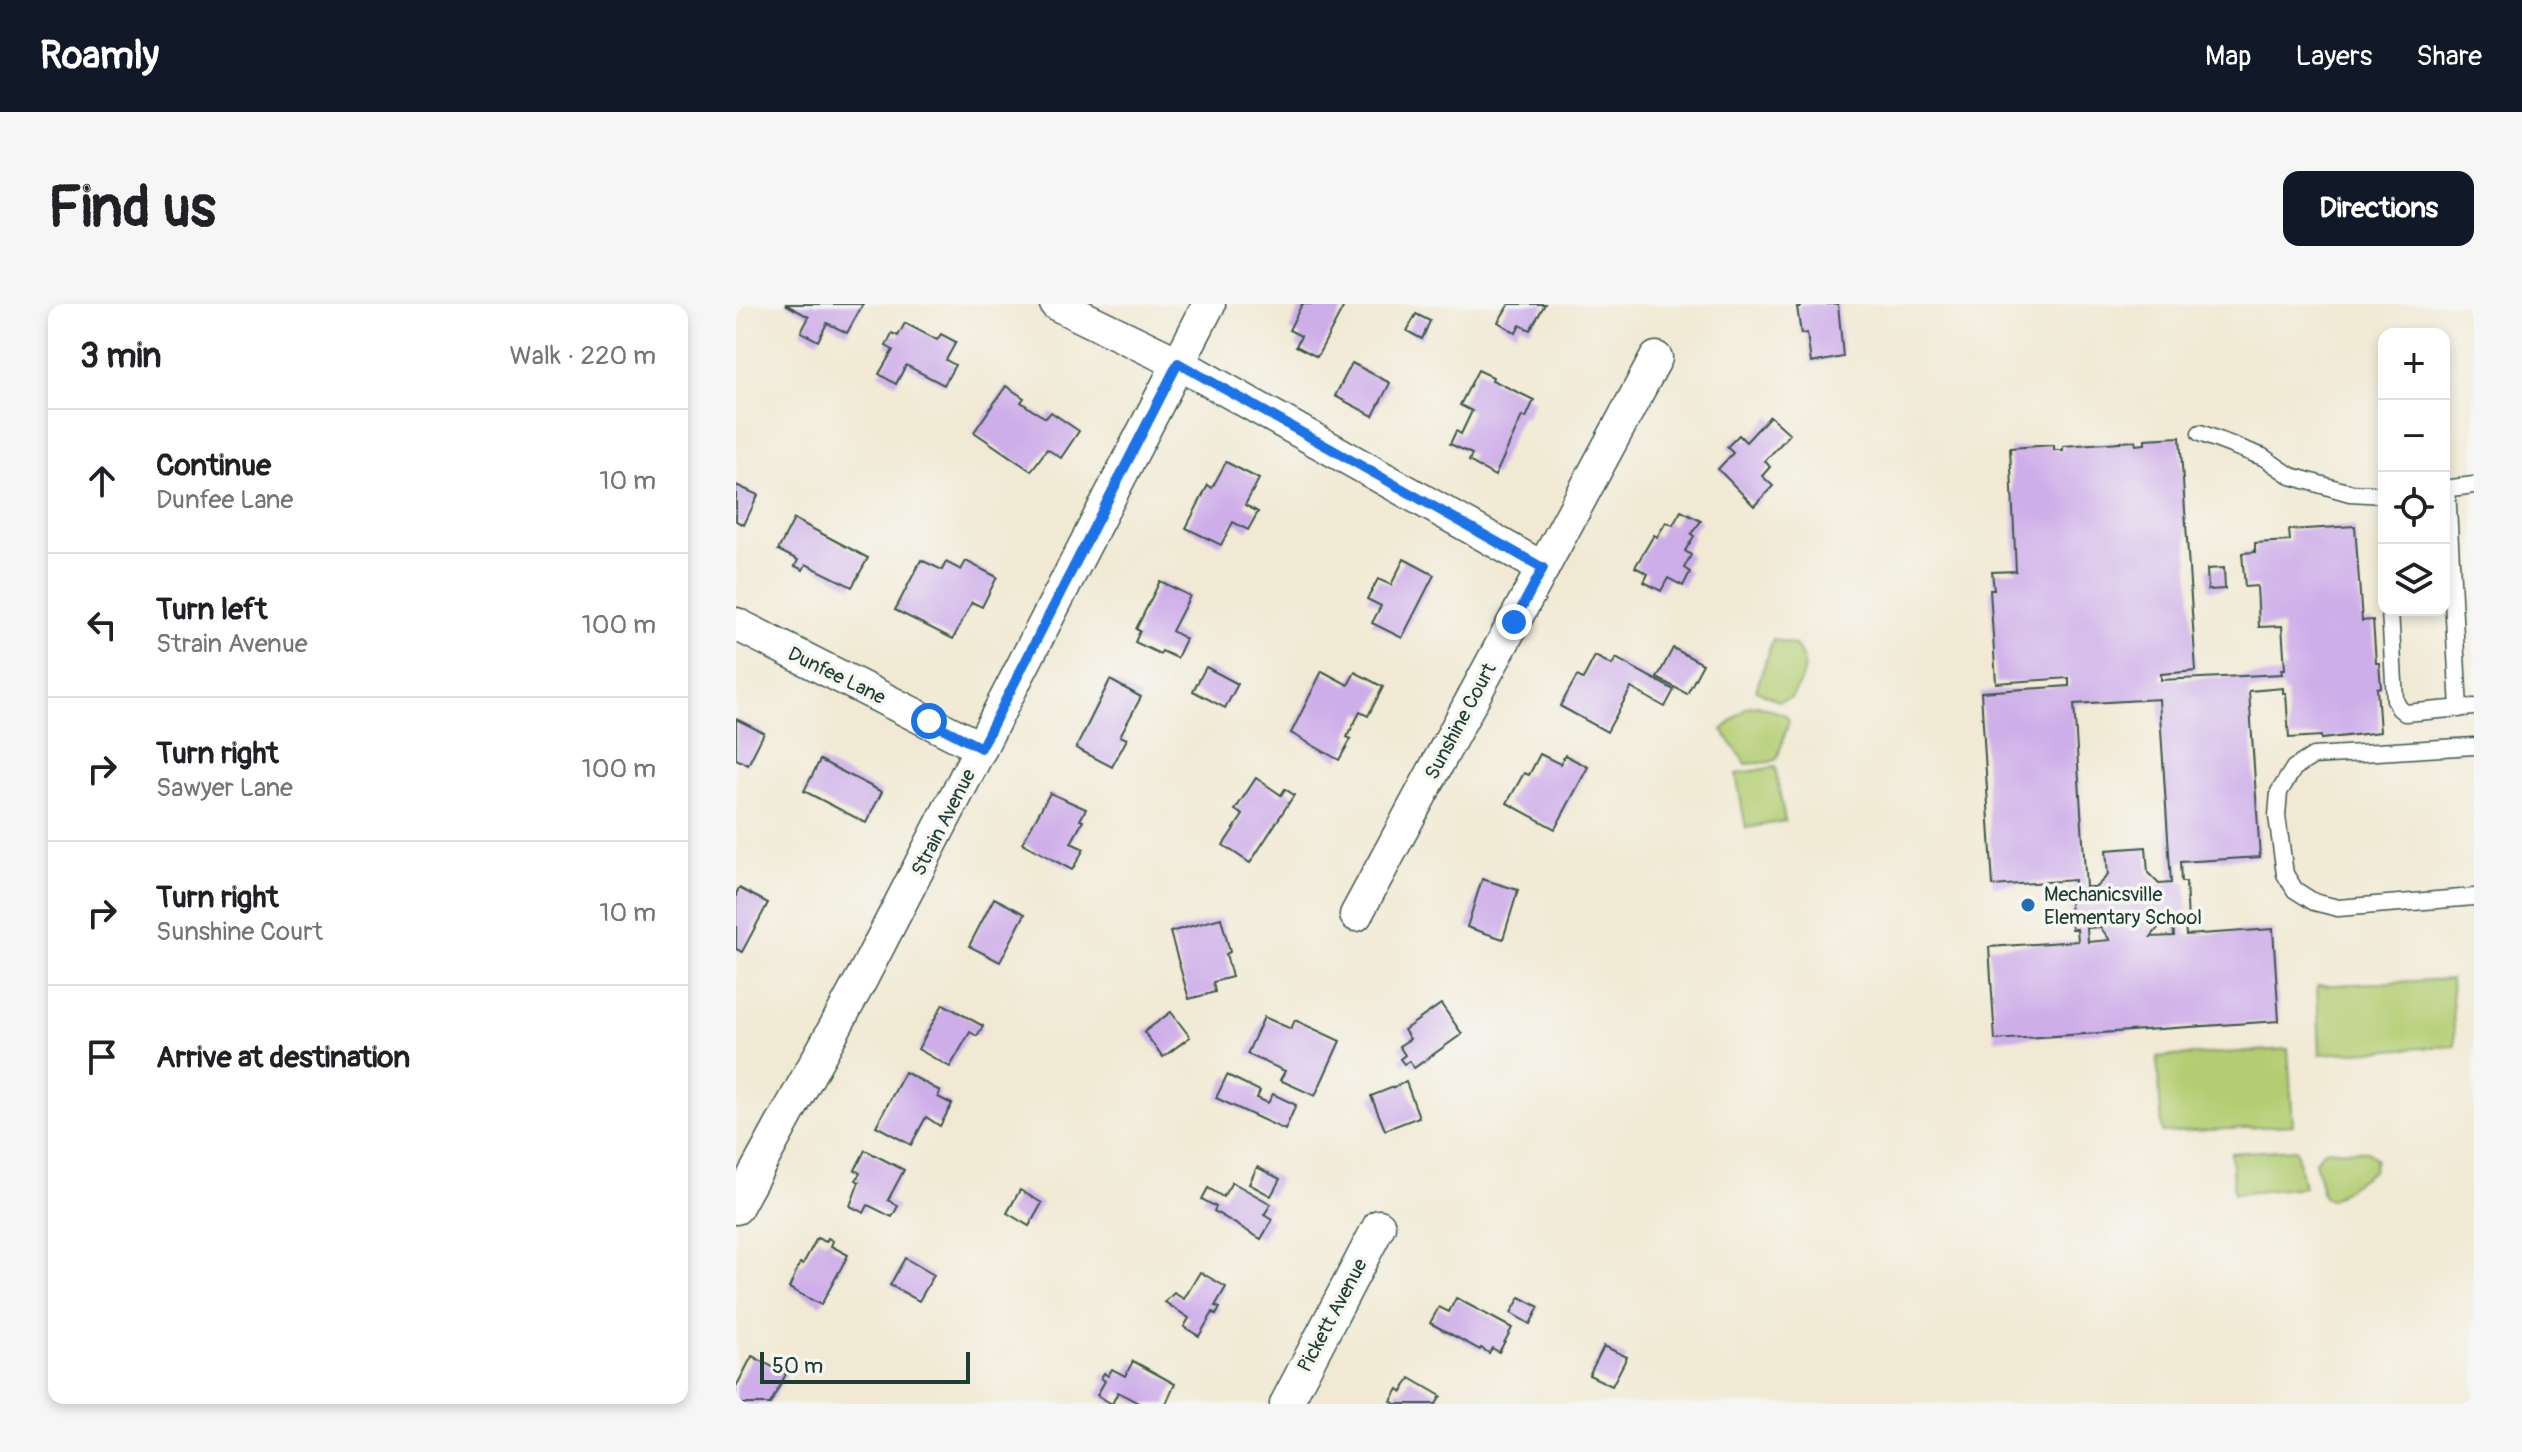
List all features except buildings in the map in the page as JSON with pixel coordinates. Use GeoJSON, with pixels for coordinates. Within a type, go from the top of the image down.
{"type":"FeatureCollection","features":[{"type":"Feature","properties":{"kind":"street"},"geometry":{"type":"LineString","coordinates":[[1056,304],[1178,363],[1543,568]]}},
{"type":"Feature","properties":{"kind":"street","name":"Strain Avenue"},"geometry":{"type":"LineString","coordinates":[[736,1208],[855,991],[1209,304]]}},
{"type":"Feature","properties":{"kind":"street","name":"Sunshine Court"},"geometry":{"type":"LineString","coordinates":[[1356,915],[1656,358]]}},
{"type":"Feature","properties":{"kind":"street","name":"Dunfee Lane"},"geometry":{"type":"LineString","coordinates":[[736,624],[981,748]]}},
{"type":"Feature","properties":{"kind":"street","name":"Pickett Avenue"},"geometry":{"type":"LineString","coordinates":[[1286,1404],[1379,1226]]}},
{"type":"Feature","properties":{"kind":"lane"},"geometry":{"type":"LineString","coordinates":[[2200,433],[2263,457],[2291,476],[2350,493],[2378,495]]}},
{"type":"Feature","properties":{"kind":"lane"},"geometry":{"type":"LineString","coordinates":[[2450,488],[2474,485]]}},
{"type":"Feature","properties":{"kind":"lane"},"geometry":{"type":"LineString","coordinates":[[2390,616],[2395,700],[2399,708],[2405,713],[2466,708],[2450,541]]}},
{"type":"Feature","properties":{"kind":"lane"},"geometry":{"type":"LineString","coordinates":[[2474,746],[2313,756],[2294,768],[2279,792],[2277,816],[2285,874],[2295,890],[2314,902],[2338,908],[2474,897]]}},
{"type":"Feature","properties":{"kind":"green space"},"geometry":{"type":"Polygon","coordinates":[[[1773,639],[1795,645],[1805,666],[1791,698],[1778,701],[1756,690],[1773,639]]]}},
{"type":"Feature","properties":{"kind":"green space"},"geometry":{"type":"Polygon","coordinates":[[[1758,705],[1786,715],[1789,721],[1777,759],[1746,764],[1722,730],[1747,707],[1758,705]]]}},
{"type":"Feature","properties":{"kind":"green space"},"geometry":{"type":"Polygon","coordinates":[[[1775,767],[1785,821],[1746,828],[1736,774],[1775,767]]]}},
{"type":"Feature","properties":{"kind":"green space"},"geometry":{"type":"Polygon","coordinates":[[[2451,979],[2455,1046],[2320,1054],[2317,986],[2451,979]]]}},
{"type":"Feature","properties":{"kind":"green space"},"geometry":{"type":"Polygon","coordinates":[[[2288,1049],[2293,1125],[2162,1133],[2157,1057],[2288,1049]]]}},
{"type":"Feature","properties":{"kind":"green space"},"geometry":{"type":"Polygon","coordinates":[[[2296,1149],[2304,1187],[2234,1194],[2231,1153],[2296,1149]]]}},
{"type":"Feature","properties":{"kind":"green space"},"geometry":{"type":"Polygon","coordinates":[[[2325,1150],[2368,1151],[2376,1159],[2373,1171],[2330,1200],[2323,1196],[2315,1161],[2325,1150]]]}},
{"type":"Feature","properties":{"kind":"place","name":"Mechanicsville Elementary School"},"geometry":{"type":"Point","coordinates":[2028,905]}},
{"type":"Feature","properties":{"kind":"route"},"geometry":{"type":"LineString","coordinates":[[929,721],[981,748],[1178,363],[1543,568],[1514,622]]}}]}
